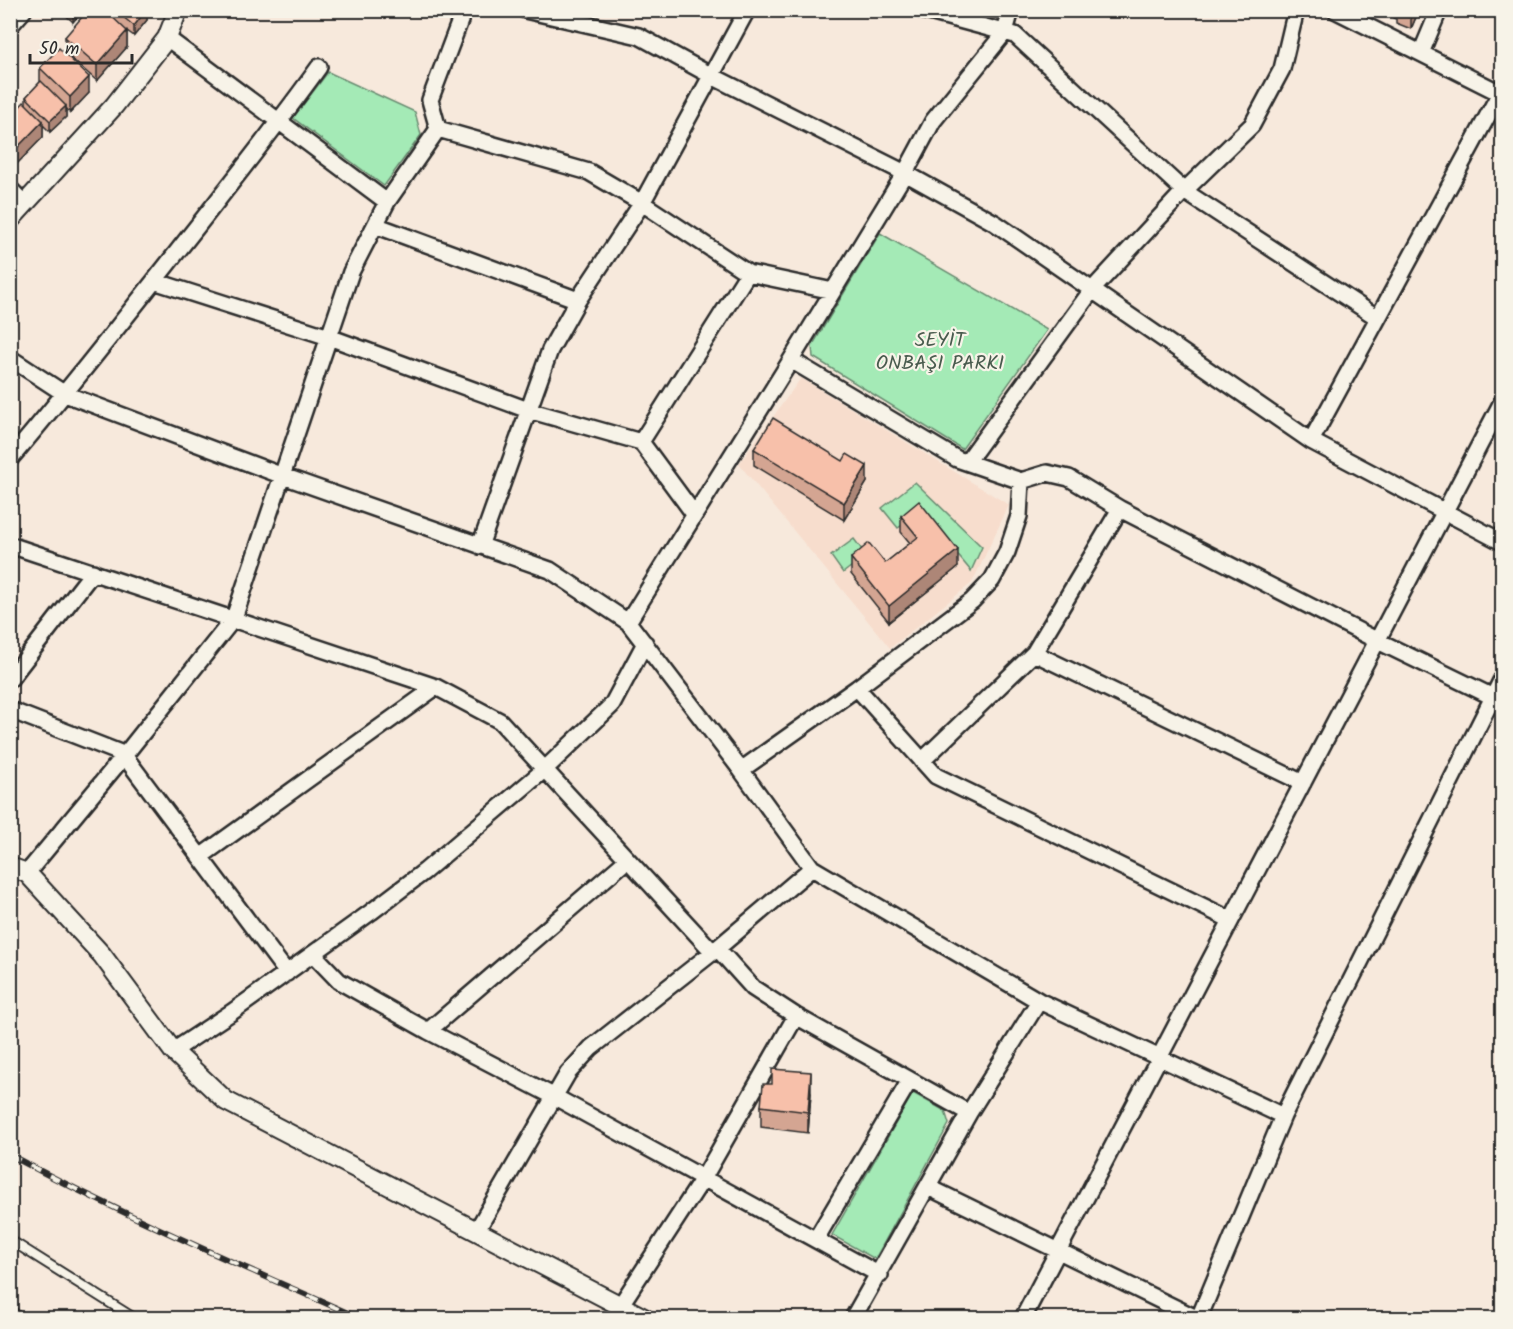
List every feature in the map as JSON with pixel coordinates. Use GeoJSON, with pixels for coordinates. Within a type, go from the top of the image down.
{"type":"FeatureCollection","features":[{"type":"Feature","properties":{"kind":"street"},"geometry":{"type":"LineString","coordinates":[[10,26],[24,10]]}},
{"type":"Feature","properties":{"kind":"street"},"geometry":{"type":"LineString","coordinates":[[10,220],[114,106],[166,38],[178,10]]}},
{"type":"Feature","properties":{"kind":"street"},"geometry":{"type":"LineString","coordinates":[[438,129],[430,100],[464,10]]}},
{"type":"Feature","properties":{"kind":"street"},"geometry":{"type":"LineString","coordinates":[[525,10],[639,36],[712,76],[905,173],[995,223],[1311,441],[1444,513],[1503,542]]}},
{"type":"Feature","properties":{"kind":"street"},"geometry":{"type":"LineString","coordinates":[[480,546],[550,350],[578,300],[642,203],[747,10]]}},
{"type":"Feature","properties":{"kind":"street"},"geometry":{"type":"LineString","coordinates":[[922,10],[1015,35],[1184,191],[1378,318]]}},
{"type":"Feature","properties":{"kind":"street"},"geometry":{"type":"LineString","coordinates":[[628,622],[693,514],[791,360],[905,173],[933,122],[1005,32],[1011,10]]}},
{"type":"Feature","properties":{"kind":"street"},"geometry":{"type":"LineString","coordinates":[[967,462],[1092,290],[1184,191],[1252,125],[1282,69],[1296,10]]}},
{"type":"Feature","properties":{"kind":"street"},"geometry":{"type":"LineString","coordinates":[[1311,441],[1502,94],[1335,10]]}},
{"type":"Feature","properties":{"kind":"street"},"geometry":{"type":"LineString","coordinates":[[1421,54],[1439,10]]}},
{"type":"Feature","properties":{"kind":"street"},"geometry":{"type":"LineString","coordinates":[[166,38],[387,202]]}},
{"type":"Feature","properties":{"kind":"street"},"geometry":{"type":"LineString","coordinates":[[10,459],[65,394],[280,122],[319,68]]}},
{"type":"Feature","properties":{"kind":"street"},"geometry":{"type":"LineString","coordinates":[[438,129],[387,202],[351,272],[234,618],[124,756],[19,870],[102,955],[173,1051],[226,1101],[644,1318]]}},
{"type":"Feature","properties":{"kind":"street"},"geometry":{"type":"LineString","coordinates":[[438,129],[589,172],[642,203],[748,273],[833,291]]}},
{"type":"Feature","properties":{"kind":"street"},"geometry":{"type":"LineString","coordinates":[[10,189],[24,203]]}},
{"type":"Feature","properties":{"kind":"street"},"geometry":{"type":"LineString","coordinates":[[375,225],[578,300]]}},
{"type":"Feature","properties":{"kind":"street"},"geometry":{"type":"LineString","coordinates":[[641,442],[748,273]]}},
{"type":"Feature","properties":{"kind":"street"},"geometry":{"type":"LineString","coordinates":[[154,281],[329,337],[528,410],[641,442],[693,514]]}},
{"type":"Feature","properties":{"kind":"street"},"geometry":{"type":"LineString","coordinates":[[10,358],[65,394],[283,476],[550,570],[628,622],[741,770],[812,868],[1039,1001],[1283,1116]]}},
{"type":"Feature","properties":{"kind":"street"},"geometry":{"type":"LineString","coordinates":[[791,360],[957,459],[1021,481],[1047,473],[1069,478],[1120,509],[1493,697]]}},
{"type":"Feature","properties":{"kind":"street"},"geometry":{"type":"LineString","coordinates":[[1023,1318],[1503,402]]}},
{"type":"Feature","properties":{"kind":"street"},"geometry":{"type":"LineString","coordinates":[[741,770],[857,688],[972,601],[992,580],[1007,552],[1019,516],[1021,481]]}},
{"type":"Feature","properties":{"kind":"street"},"geometry":{"type":"LineString","coordinates":[[922,761],[1034,653],[1120,509]]}},
{"type":"Feature","properties":{"kind":"street"},"geometry":{"type":"LineString","coordinates":[[10,545],[436,687],[500,721],[627,860],[753,988],[796,1016],[969,1113]]}},
{"type":"Feature","properties":{"kind":"street"},"geometry":{"type":"LineString","coordinates":[[10,679],[93,572]]}},
{"type":"Feature","properties":{"kind":"street"},"geometry":{"type":"LineString","coordinates":[[173,1051],[287,973],[425,871],[544,770],[612,705],[645,643]]}},
{"type":"Feature","properties":{"kind":"street"},"geometry":{"type":"LineString","coordinates":[[1034,653],[1303,783]]}},
{"type":"Feature","properties":{"kind":"street"},"geometry":{"type":"LineString","coordinates":[[928,1187],[1198,1318],[1283,1116],[1503,679]]}},
{"type":"Feature","properties":{"kind":"street"},"geometry":{"type":"LineString","coordinates":[[200,857],[436,687]]}},
{"type":"Feature","properties":{"kind":"street"},"geometry":{"type":"LineString","coordinates":[[857,688],[936,776],[1231,920]]}},
{"type":"Feature","properties":{"kind":"street"},"geometry":{"type":"LineString","coordinates":[[10,710],[124,756],[287,973]]}},
{"type":"Feature","properties":{"kind":"street"},"geometry":{"type":"LineString","coordinates":[[428,1031],[627,860]]}},
{"type":"Feature","properties":{"kind":"street"},"geometry":{"type":"LineString","coordinates":[[477,1230],[568,1073],[591,1048],[715,950],[812,868]]}},
{"type":"Feature","properties":{"kind":"street"},"geometry":{"type":"LineString","coordinates":[[313,954],[339,981],[428,1031],[555,1096],[704,1177],[879,1275]]}},
{"type":"Feature","properties":{"kind":"street"},"geometry":{"type":"LineString","coordinates":[[853,1318],[969,1113],[1039,1001]]}},
{"type":"Feature","properties":{"kind":"street"},"geometry":{"type":"LineString","coordinates":[[620,1306],[704,1177],[796,1016]]}},
{"type":"Feature","properties":{"kind":"street"},"geometry":{"type":"LineString","coordinates":[[816,1239],[910,1080]]}},
{"type":"Feature","properties":{"kind":"lane"},"geometry":{"type":"LineString","coordinates":[[10,1240],[134,1318]]}},
{"type":"Feature","properties":{"kind":"lane"},"geometry":{"type":"LineString","coordinates":[[10,1308],[18,1318]]}},
{"type":"Feature","properties":{"kind":"shaded area"},"geometry":{"type":"Polygon","coordinates":[[[801,378],[1009,505],[972,583],[890,648],[739,464],[801,378]]]}},
{"type":"Feature","properties":{"kind":"green space"},"geometry":{"type":"Polygon","coordinates":[[[328,72],[415,112],[421,135],[384,186],[293,118],[328,72]]]}},
{"type":"Feature","properties":{"kind":"green space","name":"SEYİT ONBAŞI PARKI"},"geometry":{"type":"Polygon","coordinates":[[[880,233],[1047,330],[962,449],[813,357],[812,346],[880,233]]]}},
{"type":"Feature","properties":{"kind":"green space"},"geometry":{"type":"Polygon","coordinates":[[[915,482],[982,547],[971,571],[921,511],[898,528],[882,508],[915,482]]]}},
{"type":"Feature","properties":{"kind":"green space"},"geometry":{"type":"Polygon","coordinates":[[[854,539],[866,555],[843,573],[831,556],[854,539]]]}},
{"type":"Feature","properties":{"kind":"green space"},"geometry":{"type":"Polygon","coordinates":[[[913,1093],[945,1111],[949,1124],[875,1259],[832,1235],[913,1093]]]}},
{"type":"Feature","properties":{"kind":"building"},"geometry":{"type":"Polygon","coordinates":[[[88,10],[105,10],[127,31],[97,65],[65,37],[88,10]]]}},
{"type":"Feature","properties":{"kind":"building"},"geometry":{"type":"Polygon","coordinates":[[[115,10],[146,10],[134,26],[115,10]]]}},
{"type":"Feature","properties":{"kind":"building"},"geometry":{"type":"Polygon","coordinates":[[[1397,10],[1414,10],[1411,18],[1396,12],[1397,10]]]}},
{"type":"Feature","properties":{"kind":"building"},"geometry":{"type":"Polygon","coordinates":[[[59,48],[89,77],[70,97],[40,68],[59,48]]]}},
{"type":"Feature","properties":{"kind":"building"},"geometry":{"type":"Polygon","coordinates":[[[41,81],[66,106],[50,121],[26,97],[41,81]]]}},
{"type":"Feature","properties":{"kind":"building"},"geometry":{"type":"Polygon","coordinates":[[[24,102],[43,121],[10,155],[10,117],[24,102]]]}},
{"type":"Feature","properties":{"kind":"building"},"geometry":{"type":"Polygon","coordinates":[[[773,418],[843,461],[847,454],[867,466],[844,503],[754,449],[773,418]]]}},
{"type":"Feature","properties":{"kind":"building"},"geometry":{"type":"Polygon","coordinates":[[[919,501],[958,550],[889,606],[851,558],[869,543],[885,563],[918,537],[901,516],[919,501]]]}},
{"type":"Feature","properties":{"kind":"building"},"geometry":{"type":"Polygon","coordinates":[[[772,1069],[811,1072],[808,1112],[761,1106],[763,1084],[772,1084],[772,1069]]]}},
{"type":"Feature","properties":{"kind":"railway"},"geometry":{"type":"LineString","coordinates":[[10,1155],[140,1220],[359,1318]]}}]}
